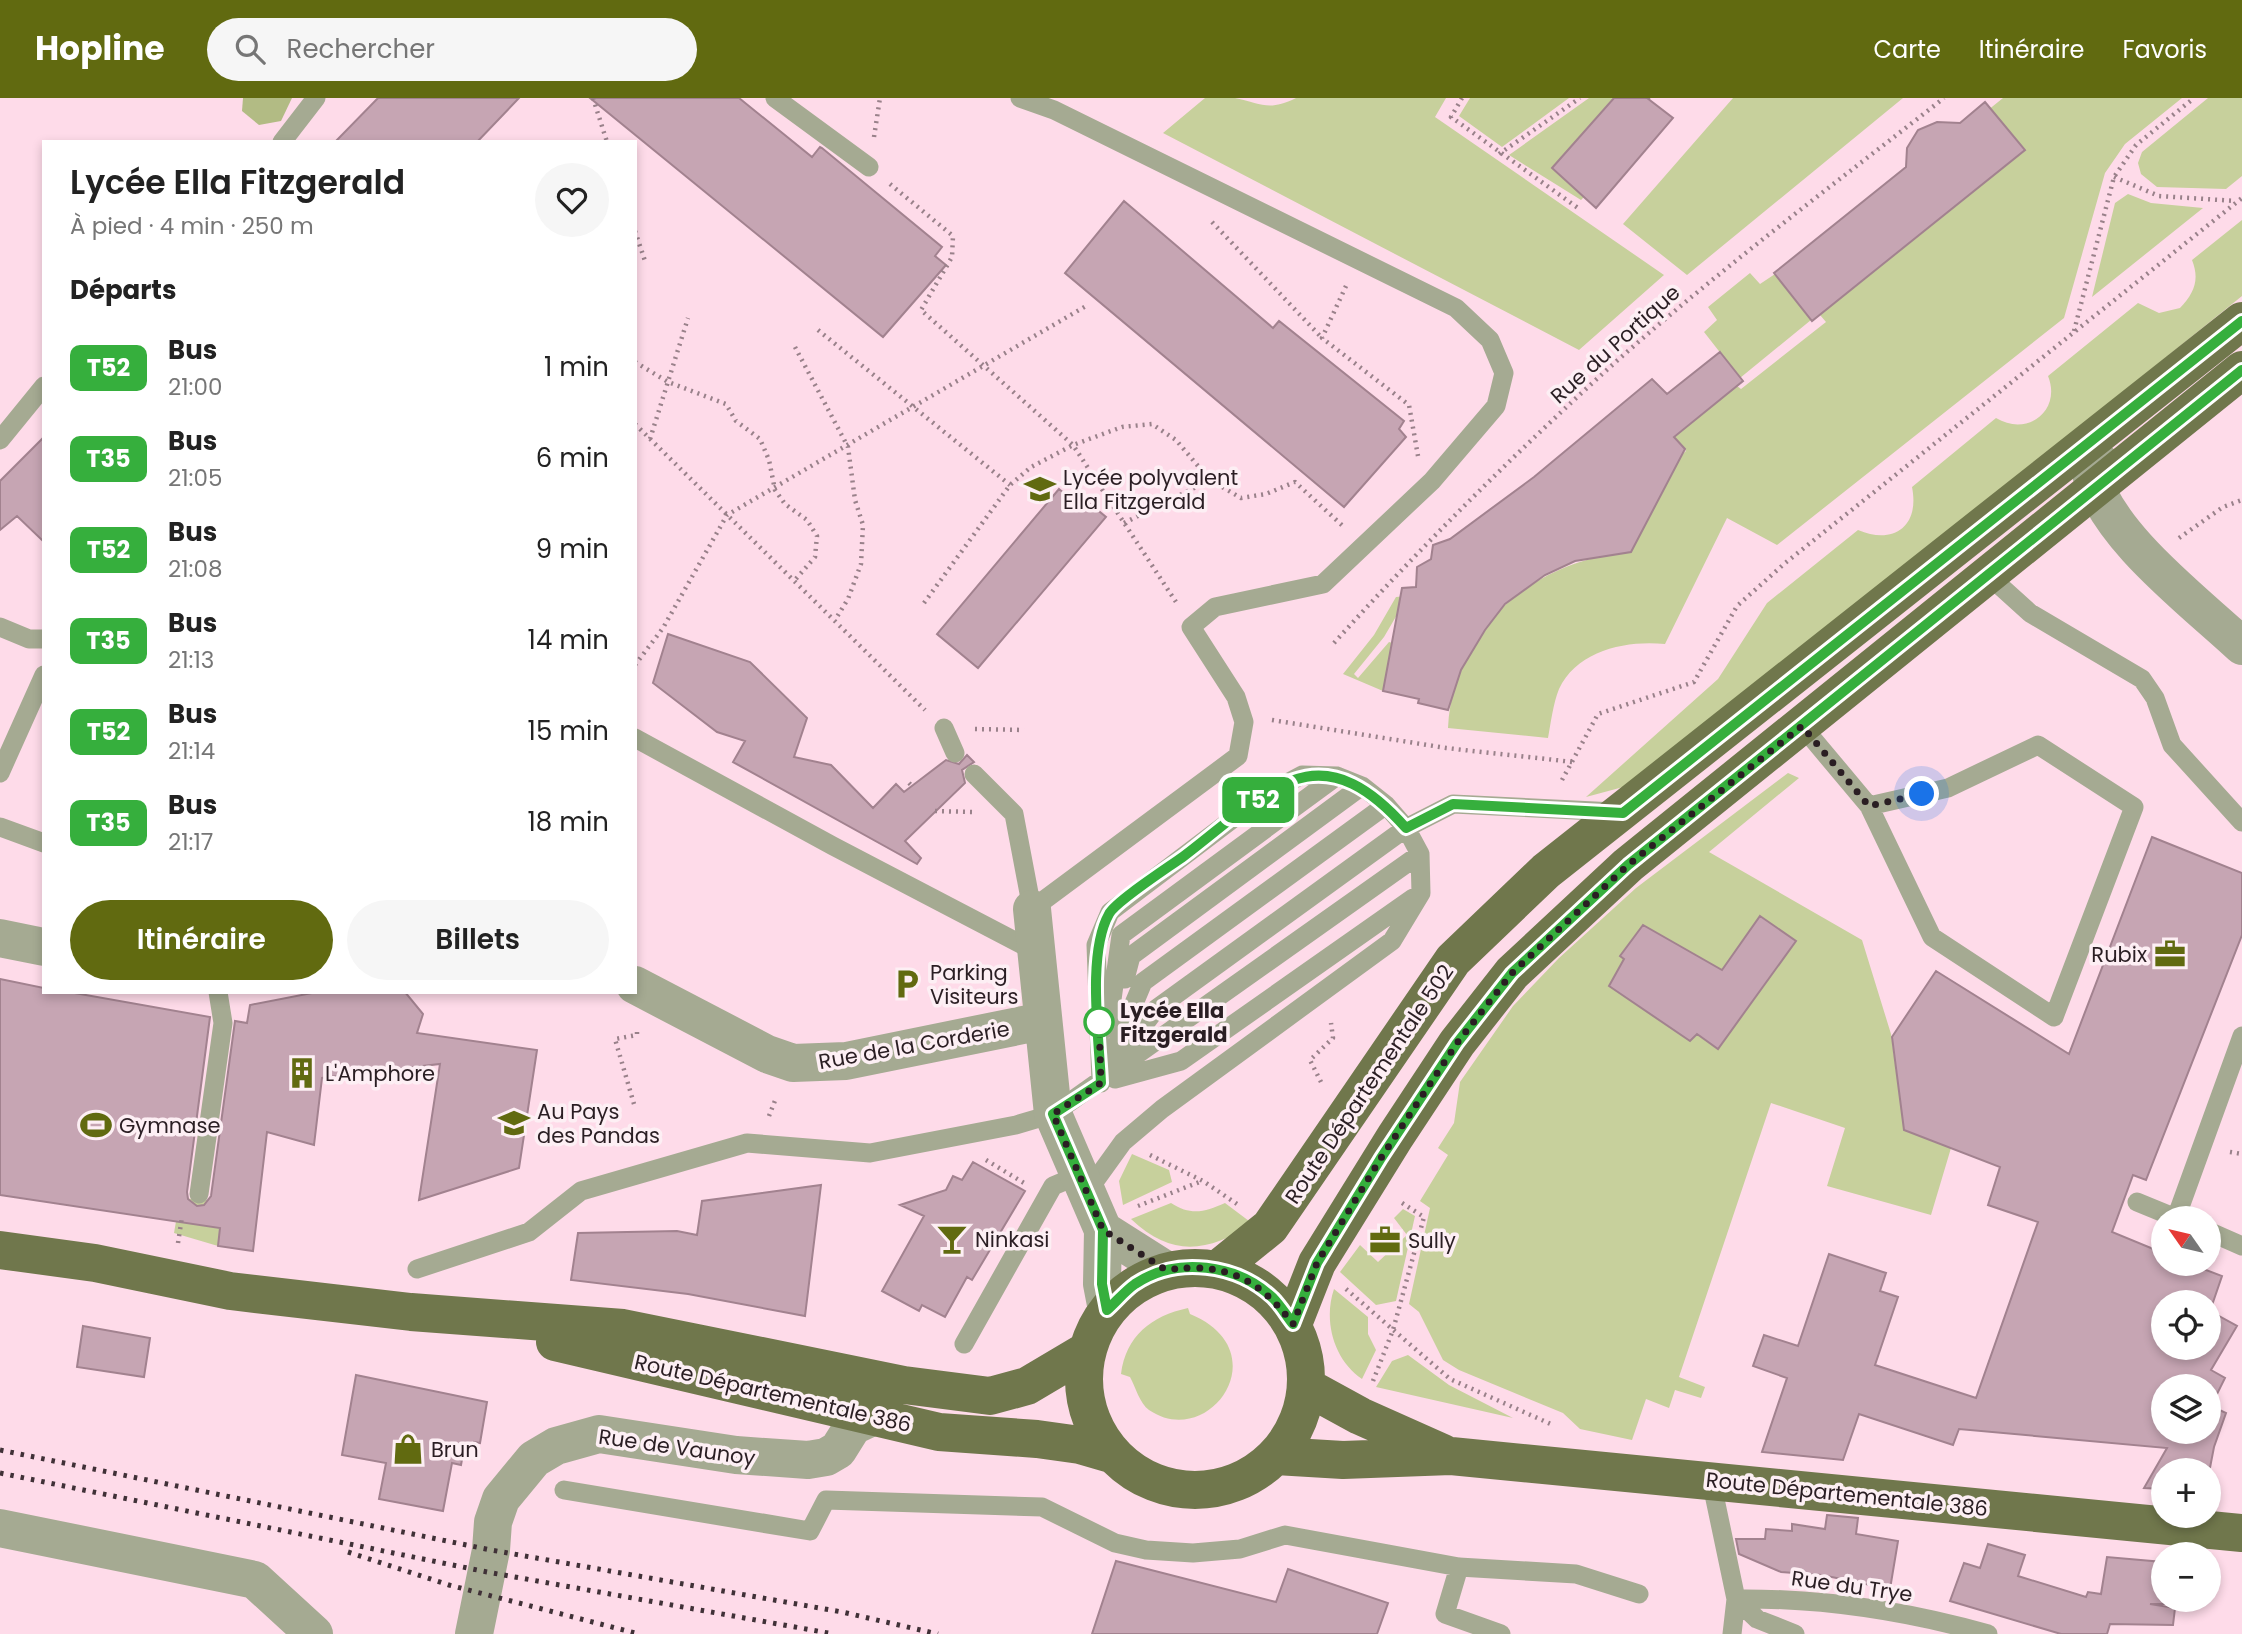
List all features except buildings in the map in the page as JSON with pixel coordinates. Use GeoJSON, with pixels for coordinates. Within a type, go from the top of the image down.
{"type":"FeatureCollection","features":[{"type":"Feature","properties":{"kind":"main road","name":"Route Départementale 502"},"geometry":{"type":"LineString","coordinates":[[1218,1269],[1270,1227],[1453,960],[1546,871],[1623,813],[2242,321]]}},
{"type":"Feature","properties":{"kind":"main road"},"geometry":{"type":"LineString","coordinates":[[1293,1324],[1317,1263],[1381,1158],[1457,1043],[1512,973],[1628,865],[2242,370]]}},
{"type":"Feature","properties":{"kind":"main road","name":"Route Départementale 386"},"geometry":{"type":"LineString","coordinates":[[0,1250],[95,1263],[230,1291],[437,1314],[623,1328],[904,1385],[990,1396],[1027,1386],[1086,1351]]}},
{"type":"Feature","properties":{"kind":"main road"},"geometry":{"type":"LineString","coordinates":[[1192,1267],[1218,1269],[1248,1280],[1273,1298],[1293,1324],[1304,1354],[1307,1387],[1297,1424],[1276,1456],[1247,1478],[1212,1490],[1175,1490],[1140,1477],[1111,1454],[1091,1423],[1083,1387],[1086,1351],[1095,1328],[1107,1310],[1135,1284],[1166,1270],[1192,1267]]}},
{"type":"Feature","properties":{"kind":"main road","name":"Route Départementale 386"},"geometry":{"type":"LineString","coordinates":[[437,1314],[939,1432],[1037,1439],[1080,1445],[1111,1454]]}},
{"type":"Feature","properties":{"kind":"main road","name":"Route Départementale 386"},"geometry":{"type":"LineString","coordinates":[[1307,1387],[1360,1416],[1451,1456]]}},
{"type":"Feature","properties":{"kind":"main road"},"geometry":{"type":"LineString","coordinates":[[872,1417],[990,1396]]}},
{"type":"Feature","properties":{"kind":"main road","name":"Route Départementale 386"},"geometry":{"type":"LineString","coordinates":[[1276,1456],[1343,1460],[1451,1456],[2242,1533]]}},
{"type":"Feature","properties":{"kind":"street"},"geometry":{"type":"LineString","coordinates":[[2242,345],[2091,470],[2095,490],[2130,540],[2242,646]]}},
{"type":"Feature","properties":{"kind":"street"},"geometry":{"type":"LineString","coordinates":[[1032,909],[1053,1114],[1103,1230],[1102,1284],[1107,1310]]}},
{"type":"Feature","properties":{"kind":"street"},"geometry":{"type":"LineString","coordinates":[[0,938],[42,947]]}},
{"type":"Feature","properties":{"kind":"street","name":"Rue de la Corderie"},"geometry":{"type":"LineString","coordinates":[[637,986],[767,1054],[793,1062],[846,1062],[1043,1021]]}},
{"type":"Feature","properties":{"kind":"street"},"geometry":{"type":"LineString","coordinates":[[1103,1230],[1166,1270]]}},
{"type":"Feature","properties":{"kind":"street","name":"Rue de Vaunoy"},"geometry":{"type":"LineString","coordinates":[[474,1634],[491,1550],[492,1522],[501,1499],[534,1459],[556,1446],[599,1434],[736,1455],[808,1460],[826,1457],[838,1450],[853,1426],[872,1417]]}},
{"type":"Feature","properties":{"kind":"street"},"geometry":{"type":"LineString","coordinates":[[0,1528],[255,1580],[314,1634]]}},
{"type":"Feature","properties":{"kind":"lane"},"geometry":{"type":"LineString","coordinates":[[284,140],[316,98]]}},
{"type":"Feature","properties":{"kind":"lane"},"geometry":{"type":"LineString","coordinates":[[775,98],[869,167]]}},
{"type":"Feature","properties":{"kind":"lane"},"geometry":{"type":"LineString","coordinates":[[974,774],[1014,814],[1032,909],[1238,756],[1244,722],[1236,697],[1191,626],[1215,607],[1323,584],[1432,481],[1496,406],[1504,373],[1490,340],[1456,308],[1054,110],[1020,98]]}},
{"type":"Feature","properties":{"kind":"lane"},"geometry":{"type":"LineString","coordinates":[[0,440],[42,388]]}},
{"type":"Feature","properties":{"kind":"lane"},"geometry":{"type":"LineString","coordinates":[[1988,575],[2030,613],[2142,679],[2155,698],[2172,745],[2242,822]]}},
{"type":"Feature","properties":{"kind":"lane"},"geometry":{"type":"LineString","coordinates":[[0,627],[29,639],[42,639]]}},
{"type":"Feature","properties":{"kind":"lane"},"geometry":{"type":"LineString","coordinates":[[0,773],[42,679]]}},
{"type":"Feature","properties":{"kind":"lane"},"geometry":{"type":"LineString","coordinates":[[1802,726],[1869,806],[1932,937],[2054,1017],[2134,807],[2038,745],[1948,788],[1869,806]]}},
{"type":"Feature","properties":{"kind":"lane"},"geometry":{"type":"LineString","coordinates":[[943,728],[955,754]]}},
{"type":"Feature","properties":{"kind":"lane"},"geometry":{"type":"LineString","coordinates":[[637,739],[1036,952]]}},
{"type":"Feature","properties":{"kind":"lane"},"geometry":{"type":"LineString","coordinates":[[964,1344],[1053,1186],[1083,1183],[1123,1142],[1161,1109],[1392,941],[1421,893],[1420,854],[1406,828],[1386,805],[1362,786],[1338,776],[1301,775],[1282,783],[1110,912],[1096,945],[1101,1083]]}},
{"type":"Feature","properties":{"kind":"lane"},"geometry":{"type":"LineString","coordinates":[[1101,1083],[1121,935],[1338,776]]}},
{"type":"Feature","properties":{"kind":"lane"},"geometry":{"type":"LineString","coordinates":[[1101,1083],[1131,956],[1362,786]]}},
{"type":"Feature","properties":{"kind":"lane"},"geometry":{"type":"LineString","coordinates":[[1101,1083],[1156,1009],[1406,828],[1453,804],[1623,813]]}},
{"type":"Feature","properties":{"kind":"lane"},"geometry":{"type":"LineString","coordinates":[[1101,1083],[1143,982],[1386,805]]}},
{"type":"Feature","properties":{"kind":"lane"},"geometry":{"type":"LineString","coordinates":[[0,827],[42,842]]}},
{"type":"Feature","properties":{"kind":"lane"},"geometry":{"type":"LineString","coordinates":[[417,1269],[529,1232],[581,1191],[747,1143],[870,1153],[979,1132],[1053,1114],[1101,1083],[1420,854]]}},
{"type":"Feature","properties":{"kind":"lane"},"geometry":{"type":"LineString","coordinates":[[1101,1083],[1181,1061],[1421,893]]}},
{"type":"Feature","properties":{"kind":"lane"},"geometry":{"type":"LineString","coordinates":[[199,1194],[223,1023],[218,994]]}},
{"type":"Feature","properties":{"kind":"lane"},"geometry":{"type":"LineString","coordinates":[[2137,1202],[2176,1218],[2242,1036]]}},
{"type":"Feature","properties":{"kind":"lane"},"geometry":{"type":"LineString","coordinates":[[2221,1237],[2242,1246]]}},
{"type":"Feature","properties":{"kind":"lane"},"geometry":{"type":"LineString","coordinates":[[1711,1480],[1736,1599],[1732,1634]]}},
{"type":"Feature","properties":{"kind":"lane"},"geometry":{"type":"LineString","coordinates":[[564,1490],[810,1531],[826,1500],[1042,1507],[1115,1543],[1146,1550],[1193,1553],[1240,1549],[1285,1535],[1459,1567],[1576,1574],[1639,1594]]}},
{"type":"Feature","properties":{"kind":"lane"},"geometry":{"type":"LineString","coordinates":[[1459,1567],[1445,1614],[1501,1634]]}},
{"type":"Feature","properties":{"kind":"lane","name":"Rue du Trye"},"geometry":{"type":"LineString","coordinates":[[1736,1599],[1797,1598],[1946,1622],[1988,1634]]}},
{"type":"Feature","properties":{"kind":"lane"},"geometry":{"type":"LineString","coordinates":[[1736,1599],[1757,1619],[1795,1634]]}},
{"type":"Feature","properties":{"kind":"path"},"geometry":{"type":"LineString","coordinates":[[593,98],[606,140]]}},
{"type":"Feature","properties":{"kind":"path"},"geometry":{"type":"LineString","coordinates":[[880,98],[869,167],[953,236],[951,257],[921,310],[987,365],[1073,444],[1191,626]]}},
{"type":"Feature","properties":{"kind":"path"},"geometry":{"type":"LineString","coordinates":[[1462,98],[1451,117],[1499,154],[1578,208]]}},
{"type":"Feature","properties":{"kind":"path"},"geometry":{"type":"LineString","coordinates":[[1499,154],[1580,98]]}},
{"type":"Feature","properties":{"kind":"path","name":"Rue du Portique"},"geometry":{"type":"LineString","coordinates":[[1334,643],[1423,544],[1599,377],[1704,287],[1944,98]]}},
{"type":"Feature","properties":{"kind":"path"},"geometry":{"type":"LineString","coordinates":[[2074,332],[2115,177],[2136,145],[2194,98]]}},
{"type":"Feature","properties":{"kind":"path"},"geometry":{"type":"LineString","coordinates":[[2115,177],[2159,196],[2239,199]]}},
{"type":"Feature","properties":{"kind":"path"},"geometry":{"type":"LineString","coordinates":[[1546,810],[1598,714],[1694,682],[1737,606],[1784,564],[2239,199]]}},
{"type":"Feature","properties":{"kind":"path"},"geometry":{"type":"LineString","coordinates":[[1208,218],[1322,338],[1409,405],[1415,451],[1432,481]]}},
{"type":"Feature","properties":{"kind":"path"},"geometry":{"type":"LineString","coordinates":[[637,237],[646,264]]}},
{"type":"Feature","properties":{"kind":"path"},"geometry":{"type":"LineString","coordinates":[[1322,338],[1360,260]]}},
{"type":"Feature","properties":{"kind":"path"},"geometry":{"type":"LineString","coordinates":[[637,662],[663,628],[727,515],[775,490],[1086,306]]}},
{"type":"Feature","properties":{"kind":"path"},"geometry":{"type":"LineString","coordinates":[[650,439],[688,318]]}},
{"type":"Feature","properties":{"kind":"path"},"geometry":{"type":"LineString","coordinates":[[818,330],[1010,485]]}},
{"type":"Feature","properties":{"kind":"path"},"geometry":{"type":"LineString","coordinates":[[795,347],[848,447],[855,500],[863,525],[861,565],[848,599],[835,620]]}},
{"type":"Feature","properties":{"kind":"path"},"geometry":{"type":"LineString","coordinates":[[637,363],[668,382],[726,404],[736,421],[760,439],[769,460],[775,490],[785,504],[807,520],[817,536],[815,557],[794,581]]}},
{"type":"Feature","properties":{"kind":"path"},"geometry":{"type":"LineString","coordinates":[[924,603],[1010,485],[1031,467],[1073,444],[1122,427],[1152,424],[1177,440],[1210,480],[1241,498],[1266,494],[1295,482],[1364,545]]}},
{"type":"Feature","properties":{"kind":"path"},"geometry":{"type":"LineString","coordinates":[[637,426],[943,728],[1024,730]]}},
{"type":"Feature","properties":{"kind":"path"},"geometry":{"type":"LineString","coordinates":[[1124,523],[1210,480]]}},
{"type":"Feature","properties":{"kind":"path"},"geometry":{"type":"LineString","coordinates":[[2149,559],[2222,507],[2242,500]]}},
{"type":"Feature","properties":{"kind":"path"},"geometry":{"type":"LineString","coordinates":[[1244,722],[1258,718],[1446,748],[1573,761]]}},
{"type":"Feature","properties":{"kind":"path"},"geometry":{"type":"LineString","coordinates":[[634,1104],[615,1039],[637,1035],[636,1024]]}},
{"type":"Feature","properties":{"kind":"path"},"geometry":{"type":"LineString","coordinates":[[1321,1082],[1310,1060],[1333,1038],[1333,1034]]}},
{"type":"Feature","properties":{"kind":"path"},"geometry":{"type":"LineString","coordinates":[[979,1132],[986,1159],[1031,1187],[1042,1204]]}},
{"type":"Feature","properties":{"kind":"path"},"geometry":{"type":"LineString","coordinates":[[1103,1230],[1127,1210],[1203,1181]]}},
{"type":"Feature","properties":{"kind":"path"},"geometry":{"type":"LineString","coordinates":[[1360,1416],[1393,1330],[1424,1217],[1398,1200],[1389,1210]]}},
{"type":"Feature","properties":{"kind":"green space"},"geometry":{"type":"Polygon","coordinates":[[[243,98],[292,98],[281,121],[259,125],[242,111],[243,98]]]}},
{"type":"Feature","properties":{"kind":"green space"},"geometry":{"type":"Polygon","coordinates":[[[1205,98],[1235,98],[1258,104],[1278,105],[1296,98],[1446,98],[1435,117],[1664,275],[1579,350],[1163,133],[1205,98]]]}},
{"type":"Feature","properties":{"kind":"green space"},"geometry":{"type":"Polygon","coordinates":[[[1470,98],[1569,98],[1502,147],[1459,116],[1470,98]]]}},
{"type":"Feature","properties":{"kind":"green space"},"geometry":{"type":"Polygon","coordinates":[[[1589,98],[1614,98],[1552,168],[1584,197],[1581,200],[1509,155],[1589,98]]]}},
{"type":"Feature","properties":{"kind":"green space"},"geometry":{"type":"Polygon","coordinates":[[[1733,98],[1903,98],[1687,275],[1623,224],[1733,98]]]}},
{"type":"Feature","properties":{"kind":"green space"},"geometry":{"type":"Polygon","coordinates":[[[2003,98],[2182,98],[2125,144],[2105,173],[2064,318],[1777,545],[1727,518],[1665,644],[1620,646],[1604,650],[1578,665],[1559,689],[1548,738],[1448,728],[1453,692],[1465,659],[1483,630],[1505,605],[1532,585],[1562,569],[1595,558],[1631,552],[1671,475],[1665,469],[1686,451],[1674,437],[1737,386],[1741,389],[1826,322],[1785,274],[2003,98]]]}},
{"type":"Feature","properties":{"kind":"green space"},"geometry":{"type":"Polygon","coordinates":[[[2208,98],[2242,98],[2242,176],[2226,189],[2157,187],[2141,174],[2138,163],[2142,152],[2208,98]]]}},
{"type":"Feature","properties":{"kind":"green space"},"geometry":{"type":"Polygon","coordinates":[[[2128,194],[2151,203],[2203,208],[2092,297],[2115,203],[2128,194]]]}},
{"type":"Feature","properties":{"kind":"green space"},"geometry":{"type":"Polygon","coordinates":[[[2242,220],[2242,296],[1638,783],[1586,797],[1718,679],[1767,603],[1858,530],[1882,535],[1893,534],[1901,529],[1912,513],[1912,487],[1996,418],[2019,424],[2039,417],[2050,400],[2048,376],[2138,303],[2159,313],[2180,308],[2194,286],[2192,260],[2242,220]]]}},
{"type":"Feature","properties":{"kind":"green space"},"geometry":{"type":"Polygon","coordinates":[[[1750,273],[1760,284],[1775,274],[1811,320],[1740,378],[1704,332],[1717,320],[1708,307],[1750,273]]]}},
{"type":"Feature","properties":{"kind":"green space"},"geometry":{"type":"Polygon","coordinates":[[[1408,596],[1384,637],[1354,674],[1358,678],[1389,642],[1396,644],[1383,691],[1343,674],[1374,635],[1396,597],[1408,596]]]}},
{"type":"Feature","properties":{"kind":"green space"},"geometry":{"type":"Polygon","coordinates":[[[1788,773],[1799,778],[1709,852],[1862,940],[1891,1034],[1904,1130],[1951,1148],[1931,1215],[1827,1186],[1845,1128],[1771,1103],[1679,1377],[1705,1387],[1701,1398],[1675,1390],[1669,1408],[1646,1399],[1632,1440],[1580,1429],[1563,1413],[1459,1370],[1443,1360],[1419,1312],[1409,1304],[1430,1208],[1420,1201],[1448,1155],[1438,1148],[1454,1123],[1460,1082],[1513,1006],[1559,958],[1636,888],[1788,773]]]}},
{"type":"Feature","properties":{"kind":"green space"},"geometry":{"type":"Polygon","coordinates":[[[1132,1154],[1169,1170],[1172,1182],[1123,1205],[1119,1181],[1132,1154]]]}},
{"type":"Feature","properties":{"kind":"green space"},"geometry":{"type":"Polygon","coordinates":[[[180,1198],[223,1201],[218,1246],[174,1233],[180,1198]]]}},
{"type":"Feature","properties":{"kind":"green space"},"geometry":{"type":"Polygon","coordinates":[[[1171,1203],[1185,1210],[1198,1211],[1225,1203],[1253,1224],[1221,1241],[1190,1247],[1161,1240],[1131,1219],[1171,1203]]]}},
{"type":"Feature","properties":{"kind":"green space"},"geometry":{"type":"Polygon","coordinates":[[[1403,1209],[1415,1216],[1396,1301],[1376,1305],[1340,1272],[1360,1245],[1378,1262],[1407,1235],[1394,1218],[1403,1209]]]}},
{"type":"Feature","properties":{"kind":"green space"},"geometry":{"type":"Polygon","coordinates":[[[1334,1289],[1368,1317],[1368,1334],[1376,1350],[1362,1379],[1344,1361],[1333,1339],[1330,1314],[1334,1289]]]}},
{"type":"Feature","properties":{"kind":"green space"},"geometry":{"type":"Polygon","coordinates":[[[1188,1308],[1190,1314],[1217,1330],[1230,1350],[1232,1371],[1226,1391],[1212,1407],[1193,1418],[1172,1419],[1149,1410],[1140,1399],[1130,1377],[1121,1374],[1128,1349],[1142,1330],[1163,1316],[1188,1308]]]}},
{"type":"Feature","properties":{"kind":"green space"},"geometry":{"type":"Polygon","coordinates":[[[1408,1355],[1449,1385],[1513,1418],[1376,1387],[1392,1361],[1408,1355]]]}},
{"type":"Feature","properties":{"kind":"railway"},"geometry":{"type":"LineString","coordinates":[[0,1450],[491,1550],[842,1612],[938,1634]]}},
{"type":"Feature","properties":{"kind":"railway"},"geometry":{"type":"LineString","coordinates":[[0,1473],[487,1572],[834,1634]]}},
{"type":"Feature","properties":{"kind":"railway"},"geometry":{"type":"LineString","coordinates":[[348,1552],[449,1585],[639,1634]]}},
{"type":"Feature","properties":{"kind":"bus line","name":"T52"},"geometry":{"type":"LineString","coordinates":[[2242,321],[1623,813],[1453,804],[1406,828],[1386,805],[1362,786],[1338,776],[1301,775],[1282,783],[1263,796],[1110,912],[1096,945],[1101,1083],[1053,1114],[1103,1230],[1102,1284],[1107,1310],[1135,1284],[1166,1270],[1192,1267],[1218,1269],[1248,1280],[1273,1298],[1293,1324],[1317,1263],[1381,1158],[1457,1043],[1512,973],[1628,865],[2242,370]]}},
{"type":"Feature","properties":{"kind":"place","name":"Lycée polyvalent Ella Fitzgerald"},"geometry":{"type":"Point","coordinates":[1040,489]}},
{"type":"Feature","properties":{"kind":"place","name":"Rubix"},"geometry":{"type":"Point","coordinates":[2170,954]}},
{"type":"Feature","properties":{"kind":"place","name":"Parking Visiteurs"},"geometry":{"type":"Point","coordinates":[907,984]}},
{"type":"Feature","properties":{"kind":"place","name":"Lycée Ella Fitzgerald"},"geometry":{"type":"Point","coordinates":[1099,1022]}},
{"type":"Feature","properties":{"kind":"place","name":"L'Amphore"},"geometry":{"type":"Point","coordinates":[302,1073]}},
{"type":"Feature","properties":{"kind":"place","name":"Au Pays des Pandas"},"geometry":{"type":"Point","coordinates":[514,1123]}},
{"type":"Feature","properties":{"kind":"place","name":"Gymnase"},"geometry":{"type":"Point","coordinates":[96,1125]}},
{"type":"Feature","properties":{"kind":"place","name":"Ninkasi"},"geometry":{"type":"Point","coordinates":[952,1239]}},
{"type":"Feature","properties":{"kind":"place","name":"Sully"},"geometry":{"type":"Point","coordinates":[1385,1240]}},
{"type":"Feature","properties":{"kind":"place","name":"Brun"},"geometry":{"type":"Point","coordinates":[408,1449]}},
{"type":"Feature","properties":{"kind":"route"},"geometry":{"type":"LineString","coordinates":[[1099,1022],[1101,1083],[1053,1114],[1103,1230],[1166,1270],[1192,1267],[1218,1269],[1248,1280],[1273,1298],[1293,1324],[1317,1263],[1457,1043],[1512,973],[1628,865],[1802,726],[1869,806],[1922,794]]}}]}
